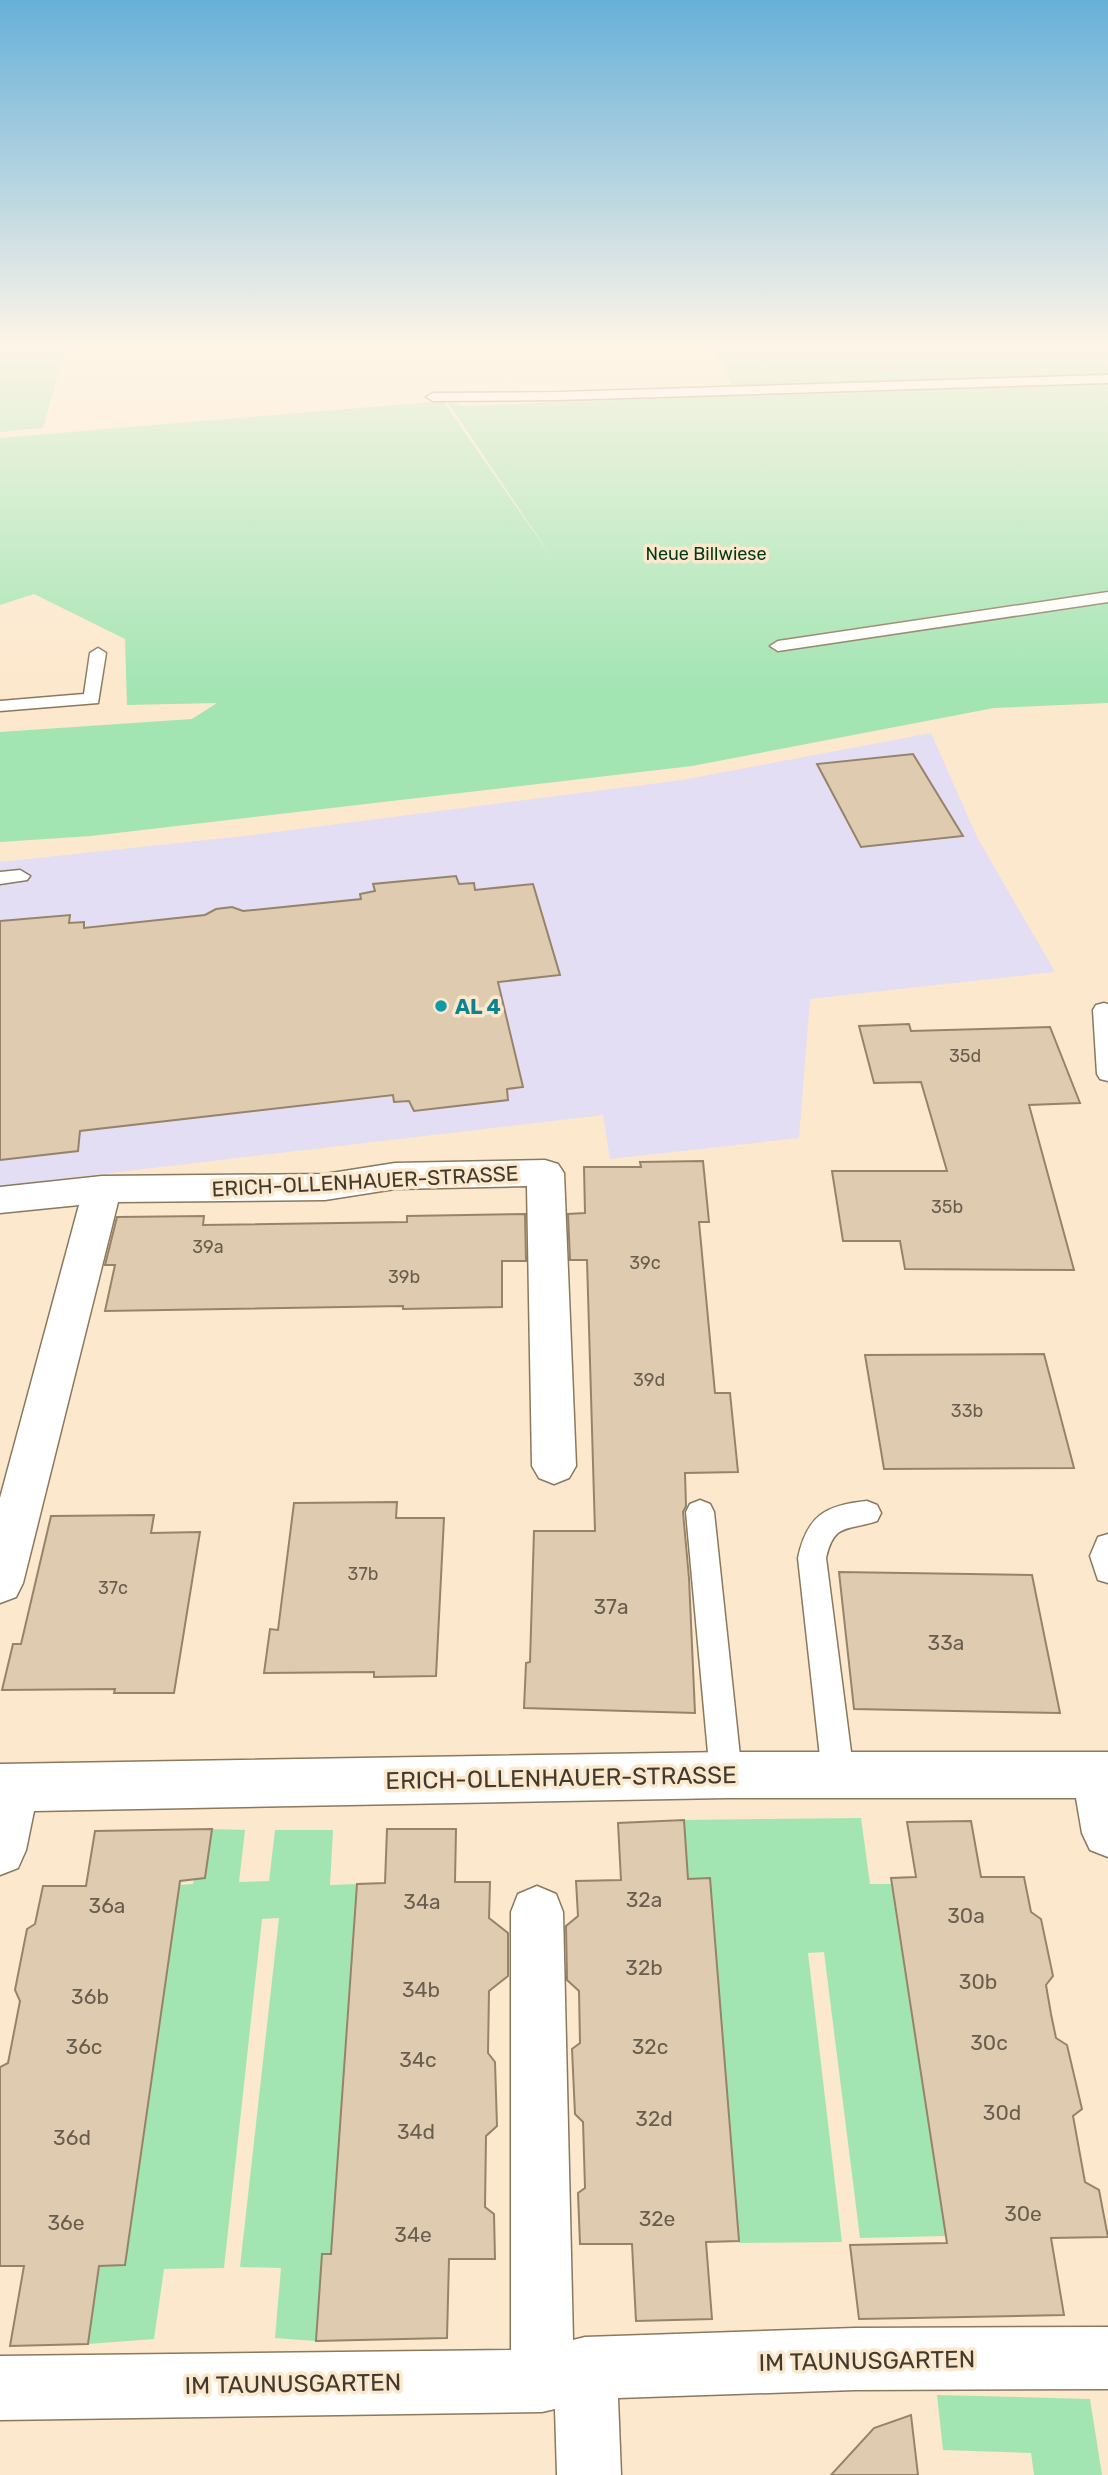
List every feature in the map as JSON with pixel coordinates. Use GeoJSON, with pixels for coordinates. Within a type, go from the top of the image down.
{"type":"FeatureCollection","features":[{"type":"Feature","properties":{"kind":"street","name":"ERICH-OLLENHAUER-STRASSE"},"geometry":{"type":"LineString","coordinates":[[0,1200],[102,1189],[325,1187],[395,1176],[545,1173],[554,1466]]}},
{"type":"Feature","properties":{"kind":"street"},"geometry":{"type":"LineString","coordinates":[[0,1583],[102,1189]]}},
{"type":"Feature","properties":{"kind":"street","name":"ERICH-OLLENHAUER-STRASSE"},"geometry":{"type":"LineString","coordinates":[[0,1850],[7,1788],[726,1775],[1103,1775]]}},
{"type":"Feature","properties":{"kind":"street"},"geometry":{"type":"LineString","coordinates":[[1103,1775],[1108,1833]]}},
{"type":"Feature","properties":{"kind":"street"},"geometry":{"type":"LineString","coordinates":[[537,1912],[563,2374],[589,2475]]}},
{"type":"Feature","properties":{"kind":"street","name":"IM TAUNUSGARTEN"},"geometry":{"type":"LineString","coordinates":[[0,2388],[563,2374],[855,2359],[1108,2358]]}},
{"type":"Feature","properties":{"kind":"lane"},"geometry":{"type":"LineString","coordinates":[[778,646],[1108,597]]}},
{"type":"Feature","properties":{"kind":"lane"},"geometry":{"type":"LineString","coordinates":[[0,706],[92,699],[98,653]]}},
{"type":"Feature","properties":{"kind":"lane"},"geometry":{"type":"LineString","coordinates":[[0,878],[20,876]]}},
{"type":"Feature","properties":{"kind":"lane"},"geometry":{"type":"LineString","coordinates":[[1104,1010],[1108,1074]]}},
{"type":"Feature","properties":{"kind":"lane"},"geometry":{"type":"LineString","coordinates":[[700,1512],[726,1775]]}},
{"type":"Feature","properties":{"kind":"lane"},"geometry":{"type":"LineString","coordinates":[[838,1775],[813,1558],[816,1539],[825,1524],[845,1514],[867,1513]]}},
{"type":"Feature","properties":{"kind":"lane"},"geometry":{"type":"LineString","coordinates":[[1108,1546],[1104,1556],[1108,1571]]}},
{"type":"Feature","properties":{"kind":"shaded area"},"geometry":{"type":"Polygon","coordinates":[[[931,733],[977,837],[1055,972],[810,999],[799,1138],[610,1159],[603,1115],[0,1186],[0,862],[244,836],[682,780],[931,733]]]}},
{"type":"Feature","properties":{"kind":"green space","name":"Neue Billwiese"},"geometry":{"type":"Polygon","coordinates":[[[0,460],[484,460],[554,561],[486,460],[1108,460],[1108,703],[994,708],[692,766],[91,836],[0,842],[0,732],[192,719],[217,703],[127,705],[125,639],[34,594],[0,605],[0,460]]]}},
{"type":"Feature","properties":{"kind":"green space"},"geometry":{"type":"Polygon","coordinates":[[[861,1818],[870,1884],[891,1884],[946,2236],[860,2238],[824,1952],[808,1953],[842,2242],[739,2243],[710,1879],[688,1879],[684,1820],[861,1818]]]}},
{"type":"Feature","properties":{"kind":"green space"},"geometry":{"type":"Polygon","coordinates":[[[212,1829],[245,1830],[239,1882],[269,1881],[275,1830],[333,1830],[330,1885],[357,1884],[331,2254],[322,2254],[316,2341],[275,2338],[281,2268],[240,2267],[279,1918],[262,1919],[224,2268],[164,2269],[154,2339],[88,2344],[99,2266],[125,2264],[179,1885],[193,1884],[194,1879],[205,1878],[212,1829]]]}},
{"type":"Feature","properties":{"kind":"green space"},"geometry":{"type":"Polygon","coordinates":[[[937,2395],[1090,2399],[1102,2475],[1034,2475],[1031,2453],[943,2450],[937,2395]]]}},
{"type":"Feature","properties":{"kind":"building"},"geometry":{"type":"Polygon","coordinates":[[[913,754],[963,836],[861,847],[817,764],[913,754]]]}},
{"type":"Feature","properties":{"kind":"building","name":"AL 4"},"geometry":{"type":"Polygon","coordinates":[[[456,876],[459,884],[474,883],[475,890],[533,884],[560,975],[498,982],[523,1087],[507,1089],[508,1100],[414,1111],[409,1101],[394,1102],[393,1095],[80,1131],[78,1151],[0,1160],[0,921],[70,915],[69,923],[84,922],[84,928],[205,915],[216,909],[232,907],[243,911],[361,899],[360,894],[375,891],[373,884],[456,876]]]}},
{"type":"Feature","properties":{"kind":"building"},"geometry":{"type":"Polygon","coordinates":[[[909,1024],[911,1031],[1050,1027],[1080,1103],[1029,1105],[1074,1270],[905,1269],[900,1241],[843,1241],[832,1171],[947,1171],[921,1082],[874,1083],[859,1026],[909,1024]]]}},
{"type":"Feature","properties":{"kind":"building"},"geometry":{"type":"Polygon","coordinates":[[[703,1161],[709,1222],[699,1222],[715,1393],[730,1393],[738,1472],[685,1473],[686,1506],[683,1512],[695,1713],[524,1708],[526,1663],[530,1662],[534,1531],[595,1531],[587,1260],[570,1260],[568,1214],[585,1213],[584,1167],[641,1167],[640,1162],[703,1161]]]}},
{"type":"Feature","properties":{"kind":"building"},"geometry":{"type":"Polygon","coordinates":[[[525,1214],[526,1261],[502,1261],[502,1307],[105,1311],[115,1265],[105,1265],[117,1217],[204,1216],[203,1225],[407,1222],[407,1216],[525,1214]]]}},
{"type":"Feature","properties":{"kind":"building"},"geometry":{"type":"Polygon","coordinates":[[[1044,1354],[1074,1468],[884,1469],[865,1355],[1044,1354]]]}},
{"type":"Feature","properties":{"kind":"building"},"geometry":{"type":"Polygon","coordinates":[[[397,1502],[396,1518],[444,1518],[436,1676],[374,1677],[374,1672],[264,1673],[270,1629],[278,1630],[294,1503],[397,1502]]]}},
{"type":"Feature","properties":{"kind":"building"},"geometry":{"type":"Polygon","coordinates":[[[154,1515],[151,1533],[200,1532],[174,1693],[114,1693],[115,1689],[2,1690],[13,1644],[21,1644],[51,1516],[154,1515]]]}},
{"type":"Feature","properties":{"kind":"building"},"geometry":{"type":"Polygon","coordinates":[[[839,1572],[1032,1575],[1060,1713],[854,1709],[839,1572]]]}},
{"type":"Feature","properties":{"kind":"building"},"geometry":{"type":"Polygon","coordinates":[[[684,1820],[688,1879],[710,1878],[739,2241],[706,2242],[712,2319],[636,2321],[632,2244],[580,2244],[578,2193],[585,2188],[583,2122],[575,2114],[572,2049],[580,2043],[579,1991],[567,1980],[566,1926],[578,1916],[576,1881],[621,1880],[618,1823],[684,1820]]]}},
{"type":"Feature","properties":{"kind":"building"},"geometry":{"type":"Polygon","coordinates":[[[971,1821],[981,1877],[1024,1877],[1031,1912],[1041,1919],[1053,1976],[1046,1985],[1056,2038],[1067,2045],[1082,2109],[1073,2116],[1085,2182],[1099,2190],[1108,2237],[1051,2238],[1064,2315],[859,2319],[850,2245],[947,2243],[891,1878],[916,1877],[907,1822],[971,1821]]]}},
{"type":"Feature","properties":{"kind":"building"},"geometry":{"type":"Polygon","coordinates":[[[212,1829],[205,1878],[180,1881],[125,2265],[99,2266],[88,2344],[10,2346],[24,2266],[0,2266],[0,2067],[8,2063],[20,2001],[15,1990],[27,1929],[35,1924],[43,1886],[86,1886],[95,1831],[212,1829]]]}},
{"type":"Feature","properties":{"kind":"building"},"geometry":{"type":"Polygon","coordinates":[[[387,1829],[456,1829],[455,1882],[490,1882],[489,1918],[508,1933],[508,1976],[489,1991],[488,2053],[495,2062],[497,2126],[486,2136],[485,2207],[494,2214],[495,2259],[449,2259],[447,2338],[316,2341],[322,2254],[331,2254],[357,1884],[385,1883],[387,1829]]]}},
{"type":"Feature","properties":{"kind":"building"},"geometry":{"type":"Polygon","coordinates":[[[911,2415],[918,2475],[831,2475],[874,2428],[911,2415]]]}},
{"type":"Feature","properties":{"kind":"place","name":"AL 4"},"geometry":{"type":"Point","coordinates":[441,1006]}}]}
